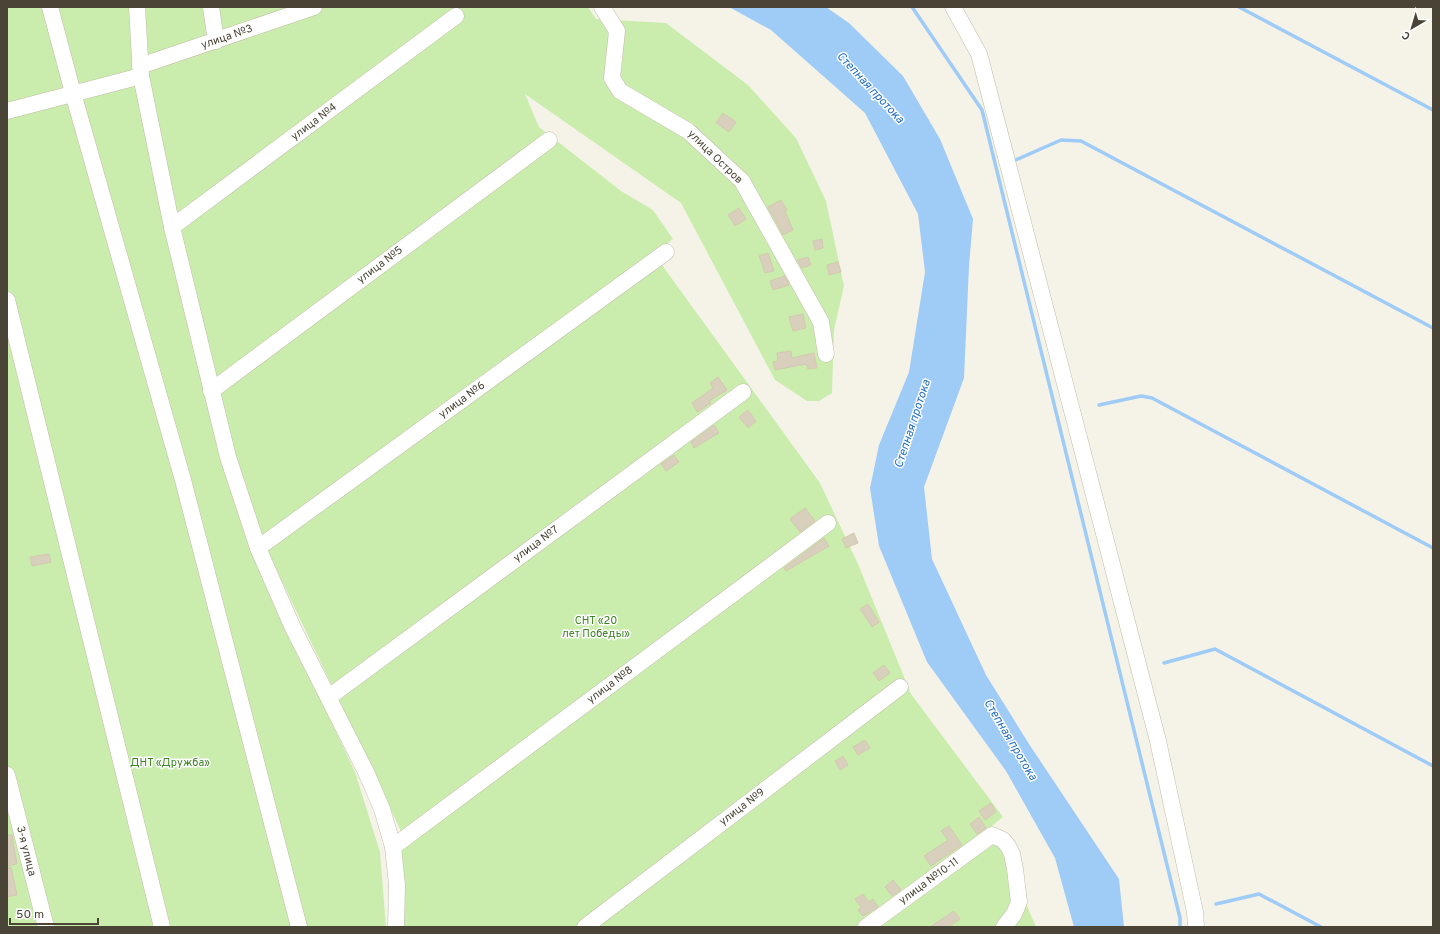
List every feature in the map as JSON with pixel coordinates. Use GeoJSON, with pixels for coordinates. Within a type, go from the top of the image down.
{"type":"FeatureCollection","features":[{"type":"Feature","properties":{"kind":"street"},"geometry":{"type":"LineString","coordinates":[[50,7],[183,480],[299,927]]}},
{"type":"Feature","properties":{"kind":"street"},"geometry":{"type":"LineString","coordinates":[[137,7],[141,71],[172,227],[228,457],[258,548],[294,628],[366,772],[382,809],[393,847],[397,885],[396,927]]}},
{"type":"Feature","properties":{"kind":"street"},"geometry":{"type":"LineString","coordinates":[[211,7],[216,41]]}},
{"type":"Feature","properties":{"kind":"street","name":"улица №3"},"geometry":{"type":"LineString","coordinates":[[7,110],[73,93],[141,71],[216,41],[314,7]]}},
{"type":"Feature","properties":{"kind":"street","name":"улица Остров"},"geometry":{"type":"LineString","coordinates":[[602,7],[617,31],[612,78],[620,91],[688,131],[742,181],[821,322],[826,354]]}},
{"type":"Feature","properties":{"kind":"street"},"geometry":{"type":"LineString","coordinates":[[953,7],[978,54],[1000,134],[1158,741],[1195,912],[1196,927]]}},
{"type":"Feature","properties":{"kind":"street","name":"улица №4"},"geometry":{"type":"LineString","coordinates":[[172,227],[456,16]]}},
{"type":"Feature","properties":{"kind":"street","name":"улица №5"},"geometry":{"type":"LineString","coordinates":[[211,391],[549,140]]}},
{"type":"Feature","properties":{"kind":"street","name":"улица №6"},"geometry":{"type":"LineString","coordinates":[[258,548],[666,252]]}},
{"type":"Feature","properties":{"kind":"street"},"geometry":{"type":"LineString","coordinates":[[7,300],[162,927]]}},
{"type":"Feature","properties":{"kind":"street","name":"улица №7"},"geometry":{"type":"LineString","coordinates":[[329,697],[744,392]]}},
{"type":"Feature","properties":{"kind":"street","name":"улица №8"},"geometry":{"type":"LineString","coordinates":[[393,847],[828,524]]}},
{"type":"Feature","properties":{"kind":"street","name":"улица №9"},"geometry":{"type":"LineString","coordinates":[[585,927],[900,687]]}},
{"type":"Feature","properties":{"kind":"street","name":"3-я улица"},"geometry":{"type":"LineString","coordinates":[[7,775],[46,927]]}},
{"type":"Feature","properties":{"kind":"street","name":"улица №10-11"},"geometry":{"type":"LineString","coordinates":[[866,927],[992,836],[1003,840],[1008,846],[1016,869],[1019,902],[1014,914],[1004,927]]}},
{"type":"Feature","properties":{"kind":"green space","name":"ДНТ «Дружба»"},"geometry":{"type":"Polygon","coordinates":[[[7,7],[136,7],[137,90],[268,589],[355,772],[380,852],[386,927],[7,927],[7,7]]]}},
{"type":"Feature","properties":{"kind":"green space","name":"СНТ «20 лет Победы»"},"geometry":{"type":"Polygon","coordinates":[[[141,7],[588,7],[596,19],[666,23],[748,85],[796,138],[826,201],[844,286],[834,330],[832,393],[819,401],[807,401],[775,380],[681,203],[525,94],[539,127],[621,191],[653,210],[673,239],[654,254],[820,483],[858,564],[911,694],[1003,817],[988,829],[999,841],[1036,927],[400,927],[402,884],[400,829],[251,516],[225,424],[147,91],[141,7]]]}},
{"type":"Feature","properties":{"kind":"water","name":"Степная протока"},"geometry":{"type":"Polygon","coordinates":[[[729,7],[826,7],[849,23],[903,76],[940,139],[973,219],[969,266],[964,378],[924,487],[932,559],[986,675],[1029,744],[1119,879],[1124,927],[1074,927],[1055,858],[1006,771],[927,662],[879,546],[870,488],[879,445],[909,372],[925,272],[918,214],[865,113],[771,30],[729,7]]]}},
{"type":"Feature","properties":{"kind":"building"},"geometry":{"type":"Polygon","coordinates":[[[723,113],[736,122],[729,132],[716,123],[723,113]]]}},
{"type":"Feature","properties":{"kind":"building"},"geometry":{"type":"Polygon","coordinates":[[[781,200],[787,210],[785,211],[793,230],[783,235],[768,207],[781,200]]]}},
{"type":"Feature","properties":{"kind":"building"},"geometry":{"type":"Polygon","coordinates":[[[739,208],[746,219],[735,226],[728,215],[739,208]]]}},
{"type":"Feature","properties":{"kind":"building"},"geometry":{"type":"Polygon","coordinates":[[[822,239],[823,248],[815,250],[813,241],[822,239]]]}},
{"type":"Feature","properties":{"kind":"building"},"geometry":{"type":"Polygon","coordinates":[[[768,253],[774,271],[765,273],[759,256],[768,253]]]}},
{"type":"Feature","properties":{"kind":"building"},"geometry":{"type":"Polygon","coordinates":[[[808,257],[811,265],[802,268],[797,260],[808,257]]]}},
{"type":"Feature","properties":{"kind":"building"},"geometry":{"type":"Polygon","coordinates":[[[838,262],[841,272],[829,275],[827,265],[838,262]]]}},
{"type":"Feature","properties":{"kind":"building"},"geometry":{"type":"Polygon","coordinates":[[[785,276],[789,285],[773,290],[770,281],[785,276]]]}},
{"type":"Feature","properties":{"kind":"building"},"geometry":{"type":"Polygon","coordinates":[[[803,314],[806,328],[793,331],[789,317],[803,314]]]}},
{"type":"Feature","properties":{"kind":"building"},"geometry":{"type":"Polygon","coordinates":[[[791,351],[792,358],[814,353],[817,368],[808,369],[806,364],[775,370],[773,362],[778,361],[777,353],[791,351]]]}},
{"type":"Feature","properties":{"kind":"building"},"geometry":{"type":"Polygon","coordinates":[[[718,377],[727,390],[709,401],[711,403],[697,412],[692,403],[713,388],[710,383],[718,377]]]}},
{"type":"Feature","properties":{"kind":"building"},"geometry":{"type":"Polygon","coordinates":[[[748,410],[756,421],[748,428],[739,417],[748,410]]]}},
{"type":"Feature","properties":{"kind":"building"},"geometry":{"type":"Polygon","coordinates":[[[714,425],[719,433],[694,448],[691,442],[714,425]]]}},
{"type":"Feature","properties":{"kind":"building"},"geometry":{"type":"Polygon","coordinates":[[[674,455],[679,462],[666,471],[661,464],[674,455]]]}},
{"type":"Feature","properties":{"kind":"building"},"geometry":{"type":"Polygon","coordinates":[[[805,508],[815,521],[800,532],[790,519],[805,508]]]}},
{"type":"Feature","properties":{"kind":"building"},"geometry":{"type":"Polygon","coordinates":[[[854,533],[858,543],[846,548],[842,539],[854,533]]]}},
{"type":"Feature","properties":{"kind":"building"},"geometry":{"type":"Polygon","coordinates":[[[824,538],[829,546],[786,571],[784,568],[824,538]]]}},
{"type":"Feature","properties":{"kind":"building"},"geometry":{"type":"Polygon","coordinates":[[[49,554],[51,562],[32,566],[30,557],[49,554]]]}},
{"type":"Feature","properties":{"kind":"building"},"geometry":{"type":"Polygon","coordinates":[[[868,604],[879,622],[872,627],[860,609],[868,604]]]}},
{"type":"Feature","properties":{"kind":"building"},"geometry":{"type":"Polygon","coordinates":[[[884,665],[890,673],[879,681],[873,673],[884,665]]]}},
{"type":"Feature","properties":{"kind":"building"},"geometry":{"type":"Polygon","coordinates":[[[865,740],[870,748],[858,755],[853,747],[865,740]]]}},
{"type":"Feature","properties":{"kind":"building"},"geometry":{"type":"Polygon","coordinates":[[[843,756],[848,765],[840,770],[835,761],[843,756]]]}},
{"type":"Feature","properties":{"kind":"building"},"geometry":{"type":"Polygon","coordinates":[[[991,803],[996,812],[985,820],[979,811],[991,803]]]}},
{"type":"Feature","properties":{"kind":"building"},"geometry":{"type":"Polygon","coordinates":[[[979,817],[986,828],[977,834],[970,824],[979,817]]]}},
{"type":"Feature","properties":{"kind":"building"},"geometry":{"type":"Polygon","coordinates":[[[949,826],[962,845],[931,866],[924,856],[948,840],[941,831],[949,826]]]}},
{"type":"Feature","properties":{"kind":"building"},"geometry":{"type":"Polygon","coordinates":[[[7,835],[12,835],[17,864],[7,866],[7,835]]]}},
{"type":"Feature","properties":{"kind":"building"},"geometry":{"type":"Polygon","coordinates":[[[11,867],[17,895],[7,897],[7,868],[11,867]]]}},
{"type":"Feature","properties":{"kind":"building"},"geometry":{"type":"Polygon","coordinates":[[[893,880],[901,890],[892,896],[885,887],[893,880]]]}},
{"type":"Feature","properties":{"kind":"building"},"geometry":{"type":"Polygon","coordinates":[[[863,894],[869,902],[873,899],[878,907],[863,916],[858,910],[861,907],[855,899],[863,894]]]}},
{"type":"Feature","properties":{"kind":"building"},"geometry":{"type":"Polygon","coordinates":[[[954,911],[960,919],[948,927],[930,927],[954,911]]]}},
{"type":"Feature","properties":{"kind":"waterway"},"geometry":{"type":"LineString","coordinates":[[912,7],[982,110],[1180,918],[1180,927]]}},
{"type":"Feature","properties":{"kind":"waterway"},"geometry":{"type":"LineString","coordinates":[[1239,7],[1433,110]]}},
{"type":"Feature","properties":{"kind":"waterway"},"geometry":{"type":"LineString","coordinates":[[1011,162],[1061,140],[1081,141],[1433,328]]}},
{"type":"Feature","properties":{"kind":"waterway"},"geometry":{"type":"LineString","coordinates":[[1099,405],[1141,396],[1152,398],[1433,548]]}},
{"type":"Feature","properties":{"kind":"waterway"},"geometry":{"type":"LineString","coordinates":[[1164,663],[1215,649],[1433,766]]}},
{"type":"Feature","properties":{"kind":"waterway"},"geometry":{"type":"LineString","coordinates":[[1216,904],[1259,894],[1321,927]]}}]}
